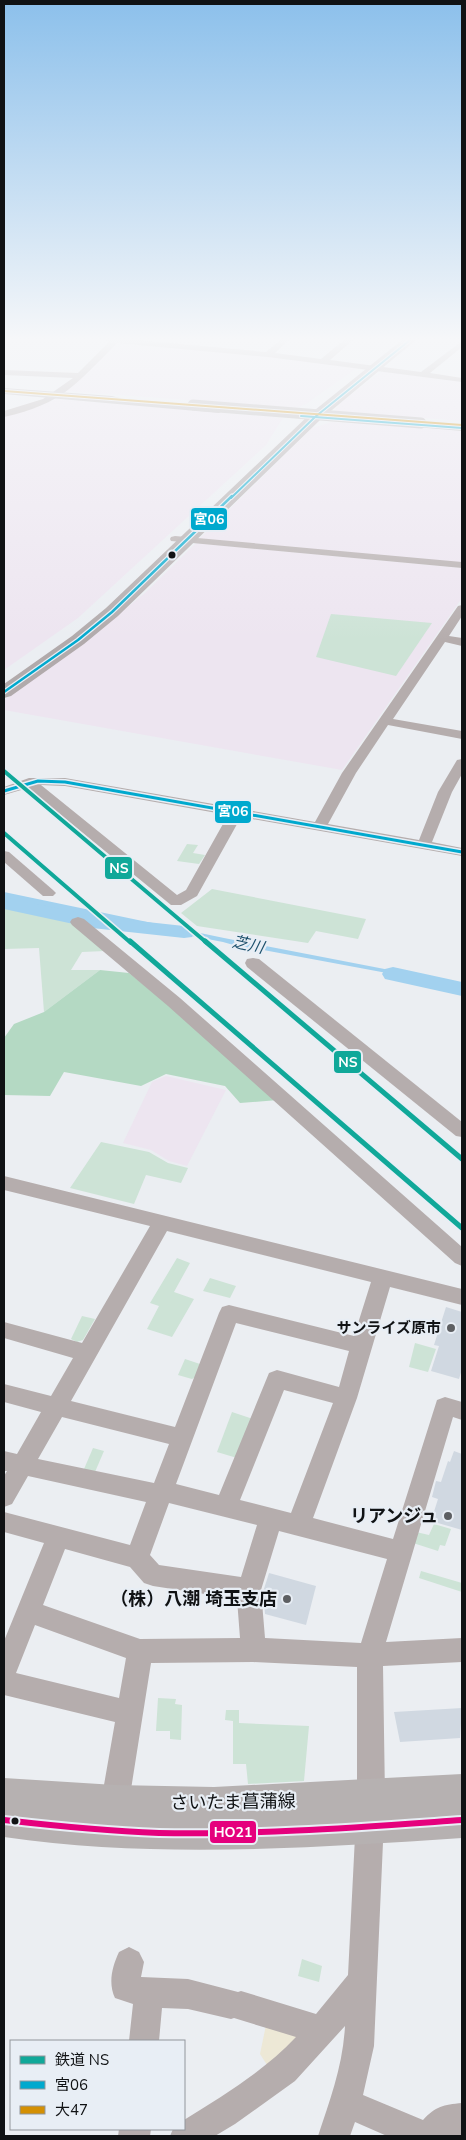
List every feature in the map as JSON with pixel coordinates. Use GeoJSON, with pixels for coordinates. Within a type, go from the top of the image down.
{"type":"FeatureCollection","features":[{"type":"Feature","properties":{"kind":"highway"},"geometry":{"type":"LineString","coordinates":[[4,692],[78,640],[112,612],[181,540],[284,440]]}},
{"type":"Feature","properties":{"kind":"highway"},"geometry":{"type":"LineString","coordinates":[[4,680],[66,637],[181,540]]}},
{"type":"Feature","properties":{"kind":"main road","name":"さいたま菖蒲線"},"geometry":{"type":"LineString","coordinates":[[4,1820],[112,1830],[202,1832],[371,1811],[462,1791]]}},
{"type":"Feature","properties":{"kind":"main road","name":"さいたま菖蒲線"},"geometry":{"type":"LineString","coordinates":[[4,1794],[115,1802],[371,1811],[462,1820]]}},
{"type":"Feature","properties":{"kind":"street"},"geometry":{"type":"LineString","coordinates":[[181,540],[462,565]]}},
{"type":"Feature","properties":{"kind":"street"},"geometry":{"type":"LineString","coordinates":[[320,826],[349,773],[462,608]]}},
{"type":"Feature","properties":{"kind":"street"},"geometry":{"type":"LineString","coordinates":[[442,638],[462,642]]}},
{"type":"Feature","properties":{"kind":"street"},"geometry":{"type":"LineString","coordinates":[[385,721],[462,735]]}},
{"type":"Feature","properties":{"kind":"street"},"geometry":{"type":"LineString","coordinates":[[424,845],[445,792],[462,763]]}},
{"type":"Feature","properties":{"kind":"street"},"geometry":{"type":"LineString","coordinates":[[29,782],[176,902],[192,893],[237,812]]}},
{"type":"Feature","properties":{"kind":"street"},"geometry":{"type":"LineString","coordinates":[[4,791],[29,782],[65,782],[462,852]]}},
{"type":"Feature","properties":{"kind":"street"},"geometry":{"type":"LineString","coordinates":[[4,855],[48,893]]}},
{"type":"Feature","properties":{"kind":"street"},"geometry":{"type":"LineString","coordinates":[[78,922],[174,1002],[462,1258]]}},
{"type":"Feature","properties":{"kind":"street"},"geometry":{"type":"LineString","coordinates":[[253,963],[462,1131]]}},
{"type":"Feature","properties":{"kind":"street"},"geometry":{"type":"LineString","coordinates":[[4,1183],[462,1297]]}},
{"type":"Feature","properties":{"kind":"street"},"geometry":{"type":"LineString","coordinates":[[4,1497],[13,1463],[56,1407],[162,1222]]}},
{"type":"Feature","properties":{"kind":"street"},"geometry":{"type":"LineString","coordinates":[[298,1526],[346,1398],[382,1278]]}},
{"type":"Feature","properties":{"kind":"street"},"geometry":{"type":"LineString","coordinates":[[137,1558],[230,1313],[362,1346]]}},
{"type":"Feature","properties":{"kind":"street"},"geometry":{"type":"LineString","coordinates":[[4,1330],[87,1352]]}},
{"type":"Feature","properties":{"kind":"street"},"geometry":{"type":"LineString","coordinates":[[226,1507],[277,1379],[346,1398]]}},
{"type":"Feature","properties":{"kind":"street"},"geometry":{"type":"LineString","coordinates":[[4,1393],[182,1438]]}},
{"type":"Feature","properties":{"kind":"street"},"geometry":{"type":"LineString","coordinates":[[334,2136],[346,2103],[359,2046],[371,1811],[370,1655],[445,1406],[462,1411]]}},
{"type":"Feature","properties":{"kind":"street"},"geometry":{"type":"LineString","coordinates":[[13,1463],[161,1495],[168,1492],[402,1552]]}},
{"type":"Feature","properties":{"kind":"street"},"geometry":{"type":"LineString","coordinates":[[252,1650],[249,1590],[271,1518]]}},
{"type":"Feature","properties":{"kind":"street"},"geometry":{"type":"LineString","coordinates":[[4,1522],[137,1558],[153,1575],[249,1590]]}},
{"type":"Feature","properties":{"kind":"street"},"geometry":{"type":"LineString","coordinates":[[58,1537],[4,1673],[129,1713]]}},
{"type":"Feature","properties":{"kind":"street"},"geometry":{"type":"LineString","coordinates":[[28,1612],[140,1651],[252,1650],[370,1655],[462,1650]]}},
{"type":"Feature","properties":{"kind":"street"},"geometry":{"type":"LineString","coordinates":[[115,1802],[140,1651]]}},
{"type":"Feature","properties":{"kind":"street"},"geometry":{"type":"LineString","coordinates":[[129,1962],[125,1988],[149,1993],[188,1994],[236,2005],[307,2025],[317,2036]]}},
{"type":"Feature","properties":{"kind":"street"},"geometry":{"type":"LineString","coordinates":[[186,2136],[240,2103],[283,2070],[317,2036],[362,1981]]}},
{"type":"Feature","properties":{"kind":"street"},"geometry":{"type":"LineString","coordinates":[[144,2040],[149,1993]]}},
{"type":"Feature","properties":{"kind":"street"},"geometry":{"type":"LineString","coordinates":[[346,2103],[423,2136]]}},
{"type":"Feature","properties":{"kind":"street"},"geometry":{"type":"LineString","coordinates":[[430,2136],[444,2121],[462,2119]]}},
{"type":"Feature","properties":{"kind":"shaded area"},"geometry":{"type":"Polygon","coordinates":[[[4,440],[269,440],[266,445],[78,618],[4,670],[4,440]]]}},
{"type":"Feature","properties":{"kind":"shaded area"},"geometry":{"type":"Polygon","coordinates":[[[300,440],[462,440],[462,563],[198,540],[300,440]]]}},
{"type":"Feature","properties":{"kind":"shaded area"},"geometry":{"type":"Polygon","coordinates":[[[196,543],[462,568],[462,598],[342,770],[4,710],[4,700],[145,593],[196,543]]]}},
{"type":"Feature","properties":{"kind":"shaded area"},"geometry":{"type":"Polygon","coordinates":[[[166,1076],[226,1090],[187,1166],[169,1161],[151,1150],[123,1143],[152,1082],[166,1076]]]}},
{"type":"Feature","properties":{"kind":"green space"},"geometry":{"type":"Polygon","coordinates":[[[331,614],[432,623],[396,676],[316,657],[331,614]]]}},
{"type":"Feature","properties":{"kind":"green space"},"geometry":{"type":"Polygon","coordinates":[[[187,844],[198,845],[193,853],[205,855],[199,864],[177,861],[187,844]]]}},
{"type":"Feature","properties":{"kind":"green space"},"geometry":{"type":"Polygon","coordinates":[[[212,889],[366,919],[358,939],[316,931],[308,943],[197,926],[181,913],[212,889]]]}},
{"type":"Feature","properties":{"kind":"green space"},"geometry":{"type":"Polygon","coordinates":[[[4,907],[86,924],[105,951],[82,952],[71,970],[100,970],[44,1012],[39,948],[4,949],[4,907]]]}},
{"type":"Feature","properties":{"kind":"green space"},"geometry":{"type":"Polygon","coordinates":[[[100,970],[129,973],[186,1019],[278,1100],[240,1103],[225,1086],[166,1074],[141,1086],[64,1072],[50,1096],[4,1095],[4,1038],[14,1024],[44,1012],[100,970]]]}},
{"type":"Feature","properties":{"kind":"green space"},"geometry":{"type":"Polygon","coordinates":[[[101,1142],[149,1152],[168,1163],[188,1168],[181,1183],[146,1175],[134,1204],[70,1188],[101,1142]]]}},
{"type":"Feature","properties":{"kind":"green space"},"geometry":{"type":"Polygon","coordinates":[[[177,1258],[190,1263],[174,1292],[194,1299],[172,1337],[147,1329],[159,1306],[150,1303],[177,1258]]]}},
{"type":"Feature","properties":{"kind":"green space"},"geometry":{"type":"Polygon","coordinates":[[[210,1278],[236,1286],[230,1298],[203,1291],[210,1278]]]}},
{"type":"Feature","properties":{"kind":"green space"},"geometry":{"type":"Polygon","coordinates":[[[82,1316],[95,1319],[83,1340],[77,1342],[71,1339],[82,1316]]]}},
{"type":"Feature","properties":{"kind":"green space"},"geometry":{"type":"Polygon","coordinates":[[[415,1343],[436,1349],[428,1372],[409,1367],[415,1343]]]}},
{"type":"Feature","properties":{"kind":"green space"},"geometry":{"type":"Polygon","coordinates":[[[185,1359],[203,1365],[197,1376],[192,1379],[178,1375],[185,1359]]]}},
{"type":"Feature","properties":{"kind":"green space"},"geometry":{"type":"Polygon","coordinates":[[[232,1412],[253,1419],[237,1458],[217,1452],[232,1412]]]}},
{"type":"Feature","properties":{"kind":"green space"},"geometry":{"type":"Polygon","coordinates":[[[93,1448],[104,1451],[95,1472],[84,1469],[93,1448]]]}},
{"type":"Feature","properties":{"kind":"green space"},"geometry":{"type":"Polygon","coordinates":[[[434,1524],[451,1529],[445,1546],[440,1545],[438,1551],[413,1543],[416,1532],[429,1535],[434,1524]]]}},
{"type":"Feature","properties":{"kind":"green space"},"geometry":{"type":"Polygon","coordinates":[[[421,1571],[462,1583],[462,1592],[419,1578],[421,1571]]]}},
{"type":"Feature","properties":{"kind":"green space"},"geometry":{"type":"Polygon","coordinates":[[[158,1698],[176,1699],[175,1704],[182,1705],[181,1740],[170,1739],[170,1731],[156,1731],[158,1698]]]}},
{"type":"Feature","properties":{"kind":"green space"},"geometry":{"type":"Polygon","coordinates":[[[226,1710],[239,1710],[239,1723],[309,1726],[304,1781],[248,1784],[246,1764],[233,1764],[233,1721],[225,1720],[226,1710]]]}},
{"type":"Feature","properties":{"kind":"green space"},"geometry":{"type":"Polygon","coordinates":[[[302,1959],[322,1966],[319,1982],[298,1976],[302,1959]]]}},
{"type":"Feature","properties":{"kind":"sand"},"geometry":{"type":"Polygon","coordinates":[[[266,2025],[301,2034],[269,2068],[260,2054],[266,2025]]]}},
{"type":"Feature","properties":{"kind":"water"},"geometry":{"type":"Polygon","coordinates":[[[4,892],[224,938],[462,984],[462,987],[244,948],[223,942],[4,900],[4,892]]]}},
{"type":"Feature","properties":{"kind":"building"},"geometry":{"type":"Polygon","coordinates":[[[446,1307],[462,1312],[462,1369],[459,1379],[431,1371],[439,1346],[434,1345],[446,1307]]]}},
{"type":"Feature","properties":{"kind":"building"},"geometry":{"type":"Polygon","coordinates":[[[454,1451],[462,1454],[462,1530],[431,1521],[438,1499],[432,1497],[436,1481],[441,1482],[448,1461],[450,1462],[454,1451]]]}},
{"type":"Feature","properties":{"kind":"building","name":"（株）八潮 埼玉支店"},"geometry":{"type":"Polygon","coordinates":[[[269,1573],[316,1586],[306,1625],[265,1614],[263,1592],[269,1573]]]}},
{"type":"Feature","properties":{"kind":"building"},"geometry":{"type":"Polygon","coordinates":[[[462,1708],[460,1738],[400,1742],[394,1712],[462,1708]]]}},
{"type":"Feature","properties":{"kind":"waterway","name":"芝川"},"geometry":{"type":"LineString","coordinates":[[4,903],[92,922],[184,932]]}},
{"type":"Feature","properties":{"kind":"waterway","name":"芝川"},"geometry":{"type":"LineString","coordinates":[[393,974],[462,989]]}},
{"type":"Feature","properties":{"kind":"rail line","name":"NS"},"geometry":{"type":"LineString","coordinates":[[4,771],[462,1159]]}},
{"type":"Feature","properties":{"kind":"rail line","name":"NS"},"geometry":{"type":"LineString","coordinates":[[4,833],[462,1228]]}},
{"type":"Feature","properties":{"kind":"transit line","name":"宮06"},"geometry":{"type":"LineString","coordinates":[[4,692],[78,640],[112,612],[291,440]]}},
{"type":"Feature","properties":{"kind":"transit line","name":"宮06"},"geometry":{"type":"LineString","coordinates":[[4,791],[38,781],[65,782],[462,852]]}},
{"type":"Feature","properties":{"kind":"transit line","name":"HO21"},"geometry":{"type":"LineString","coordinates":[[4,1820],[75,1828],[160,1833],[290,1831],[462,1820]]}},
{"type":"Feature","properties":{"kind":"place","name":"サンライズ原市"},"geometry":{"type":"Point","coordinates":[451,1328]}},
{"type":"Feature","properties":{"kind":"place","name":"リアンジュ"},"geometry":{"type":"Point","coordinates":[448,1516]}},
{"type":"Feature","properties":{"kind":"place","name":"（株）八潮 埼玉支店"},"geometry":{"type":"Point","coordinates":[287,1599]}}]}
